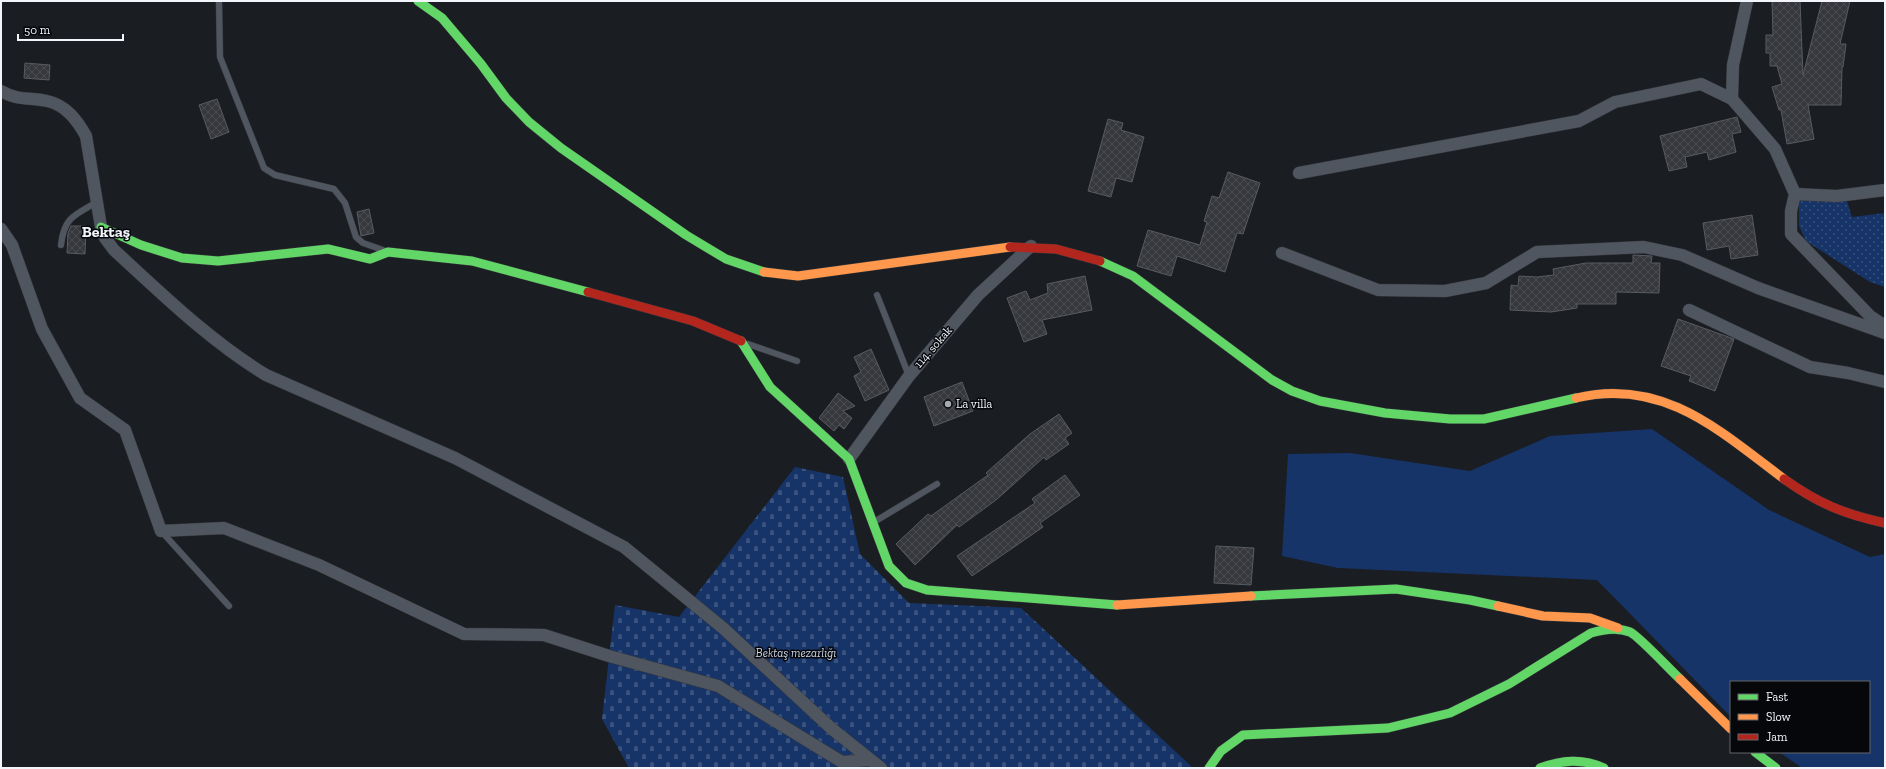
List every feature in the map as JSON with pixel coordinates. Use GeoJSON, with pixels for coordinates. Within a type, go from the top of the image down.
{"type":"FeatureCollection","features":[{"type":"Feature","properties":{"kind":"street"},"geometry":{"type":"LineString","coordinates":[[418,1],[442,18],[481,64],[506,98],[530,122],[573,157],[686,235],[726,259],[764,272],[798,276],[1006,247],[1031,246],[1064,250],[1092,257],[1133,276],[1272,380],[1292,391],[1320,401],[1391,414],[1457,419],[1484,419],[1595,393],[1624,393],[1658,399],[1692,412],[1797,488],[1824,504],[1850,515],[1885,523]]}},
{"type":"Feature","properties":{"kind":"street"},"geometry":{"type":"LineString","coordinates":[[1732,99],[1733,65],[1747,1]]}},
{"type":"Feature","properties":{"kind":"street"},"geometry":{"type":"LineString","coordinates":[[1299,173],[1579,121],[1615,102],[1701,84],[1732,99],[1775,149],[1796,194],[1791,211],[1791,234],[1870,316],[1885,326]]}},
{"type":"Feature","properties":{"kind":"street"},"geometry":{"type":"LineString","coordinates":[[1,91],[17,98],[47,101],[60,106],[78,123],[86,136],[101,227],[105,238],[114,250],[216,341],[266,375],[455,458],[624,547],[723,628],[832,729],[881,768]]}},
{"type":"Feature","properties":{"kind":"street"},"geometry":{"type":"LineString","coordinates":[[1796,194],[1837,196],[1885,190]]}},
{"type":"Feature","properties":{"kind":"street"},"geometry":{"type":"LineString","coordinates":[[101,227],[141,245],[182,258],[211,260],[328,249],[370,259],[388,252],[472,261],[693,321],[743,342],[770,387],[849,459],[889,566],[906,583],[927,590],[1124,606],[1270,595],[1396,589],[1470,600],[1543,616],[1590,618],[1632,633],[1730,728]]}},
{"type":"Feature","properties":{"kind":"street"},"geometry":{"type":"LineString","coordinates":[[1,229],[12,245],[42,330],[80,398],[125,430],[161,531],[224,528],[319,565],[464,634],[544,634],[609,656],[718,686],[842,762],[871,760]]}},
{"type":"Feature","properties":{"kind":"street","name":"114. sokak"},"geometry":{"type":"LineString","coordinates":[[849,459],[909,376],[978,295],[1031,246]]}},
{"type":"Feature","properties":{"kind":"street"},"geometry":{"type":"LineString","coordinates":[[1282,253],[1378,290],[1445,291],[1486,283],[1537,252],[1644,247],[1682,254],[1758,288],[1885,333]]}},
{"type":"Feature","properties":{"kind":"street"},"geometry":{"type":"LineString","coordinates":[[1689,310],[1810,367],[1848,373],[1885,382]]}},
{"type":"Feature","properties":{"kind":"street"},"geometry":{"type":"LineString","coordinates":[[1209,768],[1221,751],[1243,735],[1388,728],[1450,713],[1509,684],[1591,633],[1605,629],[1618,628]]}},
{"type":"Feature","properties":{"kind":"street"},"geometry":{"type":"LineString","coordinates":[[1756,753],[1776,768]]}},
{"type":"Feature","properties":{"kind":"street"},"geometry":{"type":"LineString","coordinates":[[1540,768],[1567,761],[1594,763],[1604,768]]}},
{"type":"Feature","properties":{"kind":"lane"},"geometry":{"type":"LineString","coordinates":[[219,1],[220,57],[264,168],[275,175],[334,189],[345,203],[356,237],[363,243],[388,252]]}},
{"type":"Feature","properties":{"kind":"lane"},"geometry":{"type":"LineString","coordinates":[[61,245],[62,232],[70,218],[97,202]]}},
{"type":"Feature","properties":{"kind":"lane"},"geometry":{"type":"LineString","coordinates":[[877,295],[909,376]]}},
{"type":"Feature","properties":{"kind":"lane"},"geometry":{"type":"LineString","coordinates":[[743,342],[797,361]]}},
{"type":"Feature","properties":{"kind":"lane"},"geometry":{"type":"LineString","coordinates":[[873,523],[937,484]]}},
{"type":"Feature","properties":{"kind":"lane"},"geometry":{"type":"LineString","coordinates":[[161,531],[229,606]]}},
{"type":"Feature","properties":{"kind":"green space"},"geometry":{"type":"Polygon","coordinates":[[[1799,187],[1818,195],[1845,195],[1852,217],[1885,213],[1885,287],[1870,282],[1806,241],[1799,226],[1799,187]]]}},
{"type":"Feature","properties":{"kind":"green space"},"geometry":{"type":"Polygon","coordinates":[[[1652,429],[1769,510],[1870,557],[1885,554],[1885,768],[1802,768],[1780,753],[1870,753],[1870,681],[1730,681],[1730,716],[1597,580],[1338,568],[1282,556],[1288,454],[1350,453],[1470,471],[1550,436],[1652,429]]]}},
{"type":"Feature","properties":{"kind":"green space","name":"Bektaş mezarlığı"},"geometry":{"type":"Polygon","coordinates":[[[795,467],[843,477],[860,554],[909,603],[1021,608],[1191,766],[1191,768],[629,768],[602,719],[615,605],[679,617],[795,467]]]}},
{"type":"Feature","properties":{"kind":"building"},"geometry":{"type":"Polygon","coordinates":[[[1772,1],[1800,1],[1803,75],[1822,1],[1850,1],[1840,44],[1846,44],[1842,67],[1841,105],[1808,105],[1814,139],[1787,144],[1781,110],[1779,110],[1772,87],[1782,84],[1777,66],[1770,66],[1770,53],[1766,53],[1766,35],[1773,35],[1772,1]]]}},
{"type":"Feature","properties":{"kind":"building"},"geometry":{"type":"Polygon","coordinates":[[[25,63],[50,65],[49,80],[24,78],[25,63]]]}},
{"type":"Feature","properties":{"kind":"building"},"geometry":{"type":"Polygon","coordinates":[[[217,99],[229,132],[211,139],[199,105],[217,99]]]}},
{"type":"Feature","properties":{"kind":"building"},"geometry":{"type":"Polygon","coordinates":[[[1737,117],[1741,132],[1732,134],[1736,152],[1709,160],[1707,152],[1685,157],[1687,167],[1669,171],[1660,136],[1737,117]]]}},
{"type":"Feature","properties":{"kind":"building"},"geometry":{"type":"Polygon","coordinates":[[[1108,119],[1123,123],[1121,130],[1144,137],[1132,182],[1116,178],[1111,197],[1088,191],[1108,119]]]}},
{"type":"Feature","properties":{"kind":"building"},"geometry":{"type":"Polygon","coordinates":[[[1228,172],[1260,183],[1243,234],[1237,233],[1225,272],[1177,256],[1171,276],[1137,266],[1148,230],[1200,245],[1207,222],[1204,221],[1212,196],[1219,198],[1228,172]]]}},
{"type":"Feature","properties":{"kind":"building"},"geometry":{"type":"Polygon","coordinates":[[[369,209],[374,233],[361,236],[357,212],[369,209]]]}},
{"type":"Feature","properties":{"kind":"building"},"geometry":{"type":"Polygon","coordinates":[[[1752,215],[1758,255],[1731,259],[1729,246],[1707,250],[1703,223],[1752,215]]]}},
{"type":"Feature","properties":{"kind":"building"},"geometry":{"type":"Polygon","coordinates":[[[71,226],[86,226],[85,254],[67,253],[68,233],[71,226]]]}},
{"type":"Feature","properties":{"kind":"building"},"geometry":{"type":"Polygon","coordinates":[[[1633,255],[1652,256],[1651,263],[1660,263],[1659,293],[1616,292],[1616,304],[1577,304],[1577,308],[1551,312],[1510,310],[1511,285],[1518,286],[1519,276],[1537,277],[1554,275],[1553,269],[1586,263],[1633,263],[1633,255]]]}},
{"type":"Feature","properties":{"kind":"building"},"geometry":{"type":"Polygon","coordinates":[[[1085,276],[1092,310],[1042,320],[1047,334],[1024,342],[1007,298],[1026,291],[1030,300],[1048,293],[1047,284],[1085,276]]]}},
{"type":"Feature","properties":{"kind":"building"},"geometry":{"type":"Polygon","coordinates":[[[1678,319],[1734,339],[1715,391],[1689,381],[1691,376],[1661,366],[1678,319]]]}},
{"type":"Feature","properties":{"kind":"building"},"geometry":{"type":"Polygon","coordinates":[[[871,349],[889,390],[865,401],[854,376],[861,372],[854,357],[871,349]]]}},
{"type":"Feature","properties":{"kind":"building","name":"La villa"},"geometry":{"type":"Polygon","coordinates":[[[962,382],[973,411],[934,426],[924,397],[962,382]]]}},
{"type":"Feature","properties":{"kind":"building"},"geometry":{"type":"Polygon","coordinates":[[[838,393],[855,406],[843,411],[852,418],[844,429],[839,425],[834,431],[819,418],[838,393]]]}},
{"type":"Feature","properties":{"kind":"building"},"geometry":{"type":"Polygon","coordinates":[[[1059,414],[1072,433],[1065,438],[1069,444],[1046,460],[1044,457],[996,500],[959,527],[957,525],[915,565],[896,544],[928,514],[931,516],[988,475],[986,473],[1030,434],[1059,414]]]}},
{"type":"Feature","properties":{"kind":"building"},"geometry":{"type":"Polygon","coordinates":[[[1065,475],[1080,495],[1040,523],[1043,527],[972,576],[957,556],[1035,503],[1032,499],[1065,475]]]}},
{"type":"Feature","properties":{"kind":"building"},"geometry":{"type":"Polygon","coordinates":[[[1216,546],[1254,548],[1251,585],[1214,583],[1216,546]]]}},
{"type":"Feature","properties":{"kind":"traffic: fast"},"geometry":{"type":"LineString","coordinates":[[418,1],[442,18],[481,64],[506,98],[529,122],[561,148],[686,235],[726,259],[764,272]]}},
{"type":"Feature","properties":{"kind":"traffic: fast"},"geometry":{"type":"LineString","coordinates":[[101,227],[141,245],[182,258],[218,261],[328,249],[370,259],[388,252],[472,261],[588,292]]}},
{"type":"Feature","properties":{"kind":"traffic: fast"},"geometry":{"type":"LineString","coordinates":[[1100,261],[1133,276],[1272,380],[1292,391],[1320,401],[1385,413],[1450,419],[1484,419],[1576,398]]}},
{"type":"Feature","properties":{"kind":"traffic: fast"},"geometry":{"type":"LineString","coordinates":[[741,341],[770,387],[849,459],[889,566],[906,583],[927,590],[1117,605]]}},
{"type":"Feature","properties":{"kind":"traffic: fast"},"geometry":{"type":"LineString","coordinates":[[1251,596],[1396,589],[1470,600],[1498,606]]}},
{"type":"Feature","properties":{"kind":"traffic: fast"},"geometry":{"type":"LineString","coordinates":[[1209,768],[1221,751],[1243,735],[1388,728],[1450,713],[1509,684],[1591,633],[1601,630],[1625,630],[1635,635],[1680,679]]}},
{"type":"Feature","properties":{"kind":"traffic: fast"},"geometry":{"type":"LineString","coordinates":[[1756,753],[1776,768]]}},
{"type":"Feature","properties":{"kind":"traffic: fast"},"geometry":{"type":"LineString","coordinates":[[1540,768],[1556,763],[1572,761],[1580,761],[1604,768]]}},
{"type":"Feature","properties":{"kind":"traffic: slow"},"geometry":{"type":"LineString","coordinates":[[764,272],[798,276],[1010,247]]}},
{"type":"Feature","properties":{"kind":"traffic: slow"},"geometry":{"type":"LineString","coordinates":[[1576,398],[1607,393],[1636,395],[1663,402],[1689,413],[1713,427],[1737,443],[1784,479]]}},
{"type":"Feature","properties":{"kind":"traffic: slow"},"geometry":{"type":"LineString","coordinates":[[1117,605],[1251,596]]}},
{"type":"Feature","properties":{"kind":"traffic: slow"},"geometry":{"type":"LineString","coordinates":[[1498,606],[1543,616],[1590,618],[1618,628]]}},
{"type":"Feature","properties":{"kind":"traffic: slow"},"geometry":{"type":"LineString","coordinates":[[1680,679],[1730,728]]}},
{"type":"Feature","properties":{"kind":"traffic: jam"},"geometry":{"type":"LineString","coordinates":[[1010,247],[1056,249],[1100,261]]}},
{"type":"Feature","properties":{"kind":"traffic: jam"},"geometry":{"type":"LineString","coordinates":[[588,292],[693,321],[741,341]]}},
{"type":"Feature","properties":{"kind":"traffic: jam"},"geometry":{"type":"LineString","coordinates":[[1784,479],[1797,488],[1832,507],[1857,516],[1885,523]]}},
{"type":"Feature","properties":{"kind":"place","name":"La villa"},"geometry":{"type":"Point","coordinates":[948,404]}},
{"type":"Feature","properties":{"kind":"district","name":"Bektaş"},"geometry":{"type":"Point","coordinates":[106,231]}}]}
